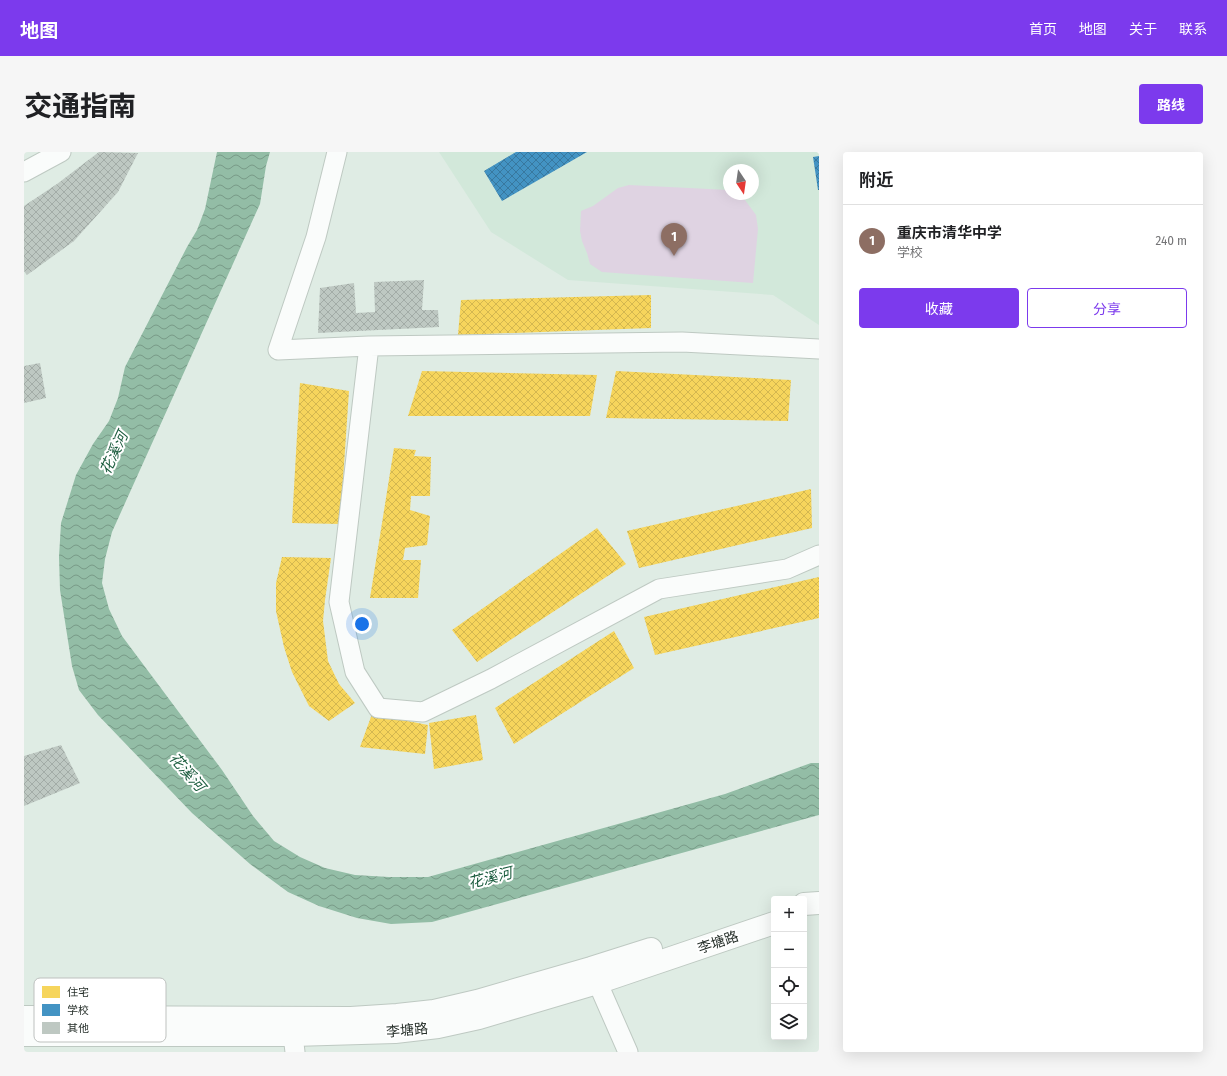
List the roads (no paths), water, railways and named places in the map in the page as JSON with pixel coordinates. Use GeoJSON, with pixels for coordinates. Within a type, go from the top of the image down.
{"type":"FeatureCollection","features":[{"type":"Feature","properties":{"kind":"main road"},"geometry":{"type":"LineString","coordinates":[[807,904],[819,903]]}},
{"type":"Feature","properties":{"kind":"main road","name":"李塘路"},"geometry":{"type":"LineString","coordinates":[[166,1040],[294,1044],[438,1027],[479,1018],[758,914],[771,911]]}},
{"type":"Feature","properties":{"kind":"main road"},"geometry":{"type":"LineString","coordinates":[[807,918],[819,916]]}},
{"type":"Feature","properties":{"kind":"main road","name":"李塘路"},"geometry":{"type":"LineString","coordinates":[[166,1017],[351,1018],[397,1015],[434,1010],[594,976],[771,924]]}},
{"type":"Feature","properties":{"kind":"main road","name":"李塘路"},"geometry":{"type":"LineString","coordinates":[[24,1017],[34,1017]]}},
{"type":"Feature","properties":{"kind":"main road","name":"李塘路"},"geometry":{"type":"LineString","coordinates":[[24,1035],[34,1035]]}},
{"type":"Feature","properties":{"kind":"street"},"geometry":{"type":"LineString","coordinates":[[24,172],[61,152]]}},
{"type":"Feature","properties":{"kind":"street"},"geometry":{"type":"LineString","coordinates":[[337,152],[316,237],[278,350],[369,346],[682,342],[819,350]]}},
{"type":"Feature","properties":{"kind":"street"},"geometry":{"type":"LineString","coordinates":[[369,346],[339,602],[355,672],[378,708],[423,712],[491,679],[659,589],[787,569],[819,555]]}},
{"type":"Feature","properties":{"kind":"street"},"geometry":{"type":"LineString","coordinates":[[594,976],[628,1052]]}},
{"type":"Feature","properties":{"kind":"water","name":"花溪河"},"geometry":{"type":"Polygon","coordinates":[[[217,152],[270,152],[266,166],[260,204],[112,532],[105,559],[102,583],[109,609],[122,636],[222,770],[253,816],[274,841],[300,857],[325,868],[355,875],[428,877],[725,794],[811,763],[819,763],[819,815],[432,922],[391,924],[357,918],[319,906],[288,892],[250,864],[192,813],[98,715],[79,690],[72,666],[60,590],[59,557],[61,523],[76,475],[93,444],[109,421],[118,398],[125,367],[197,230],[205,209],[217,152]]]}},
{"type":"Feature","properties":{"kind":"place","name":"重庆市清华中学"},"geometry":{"type":"Point","coordinates":[674,256]}}]}
